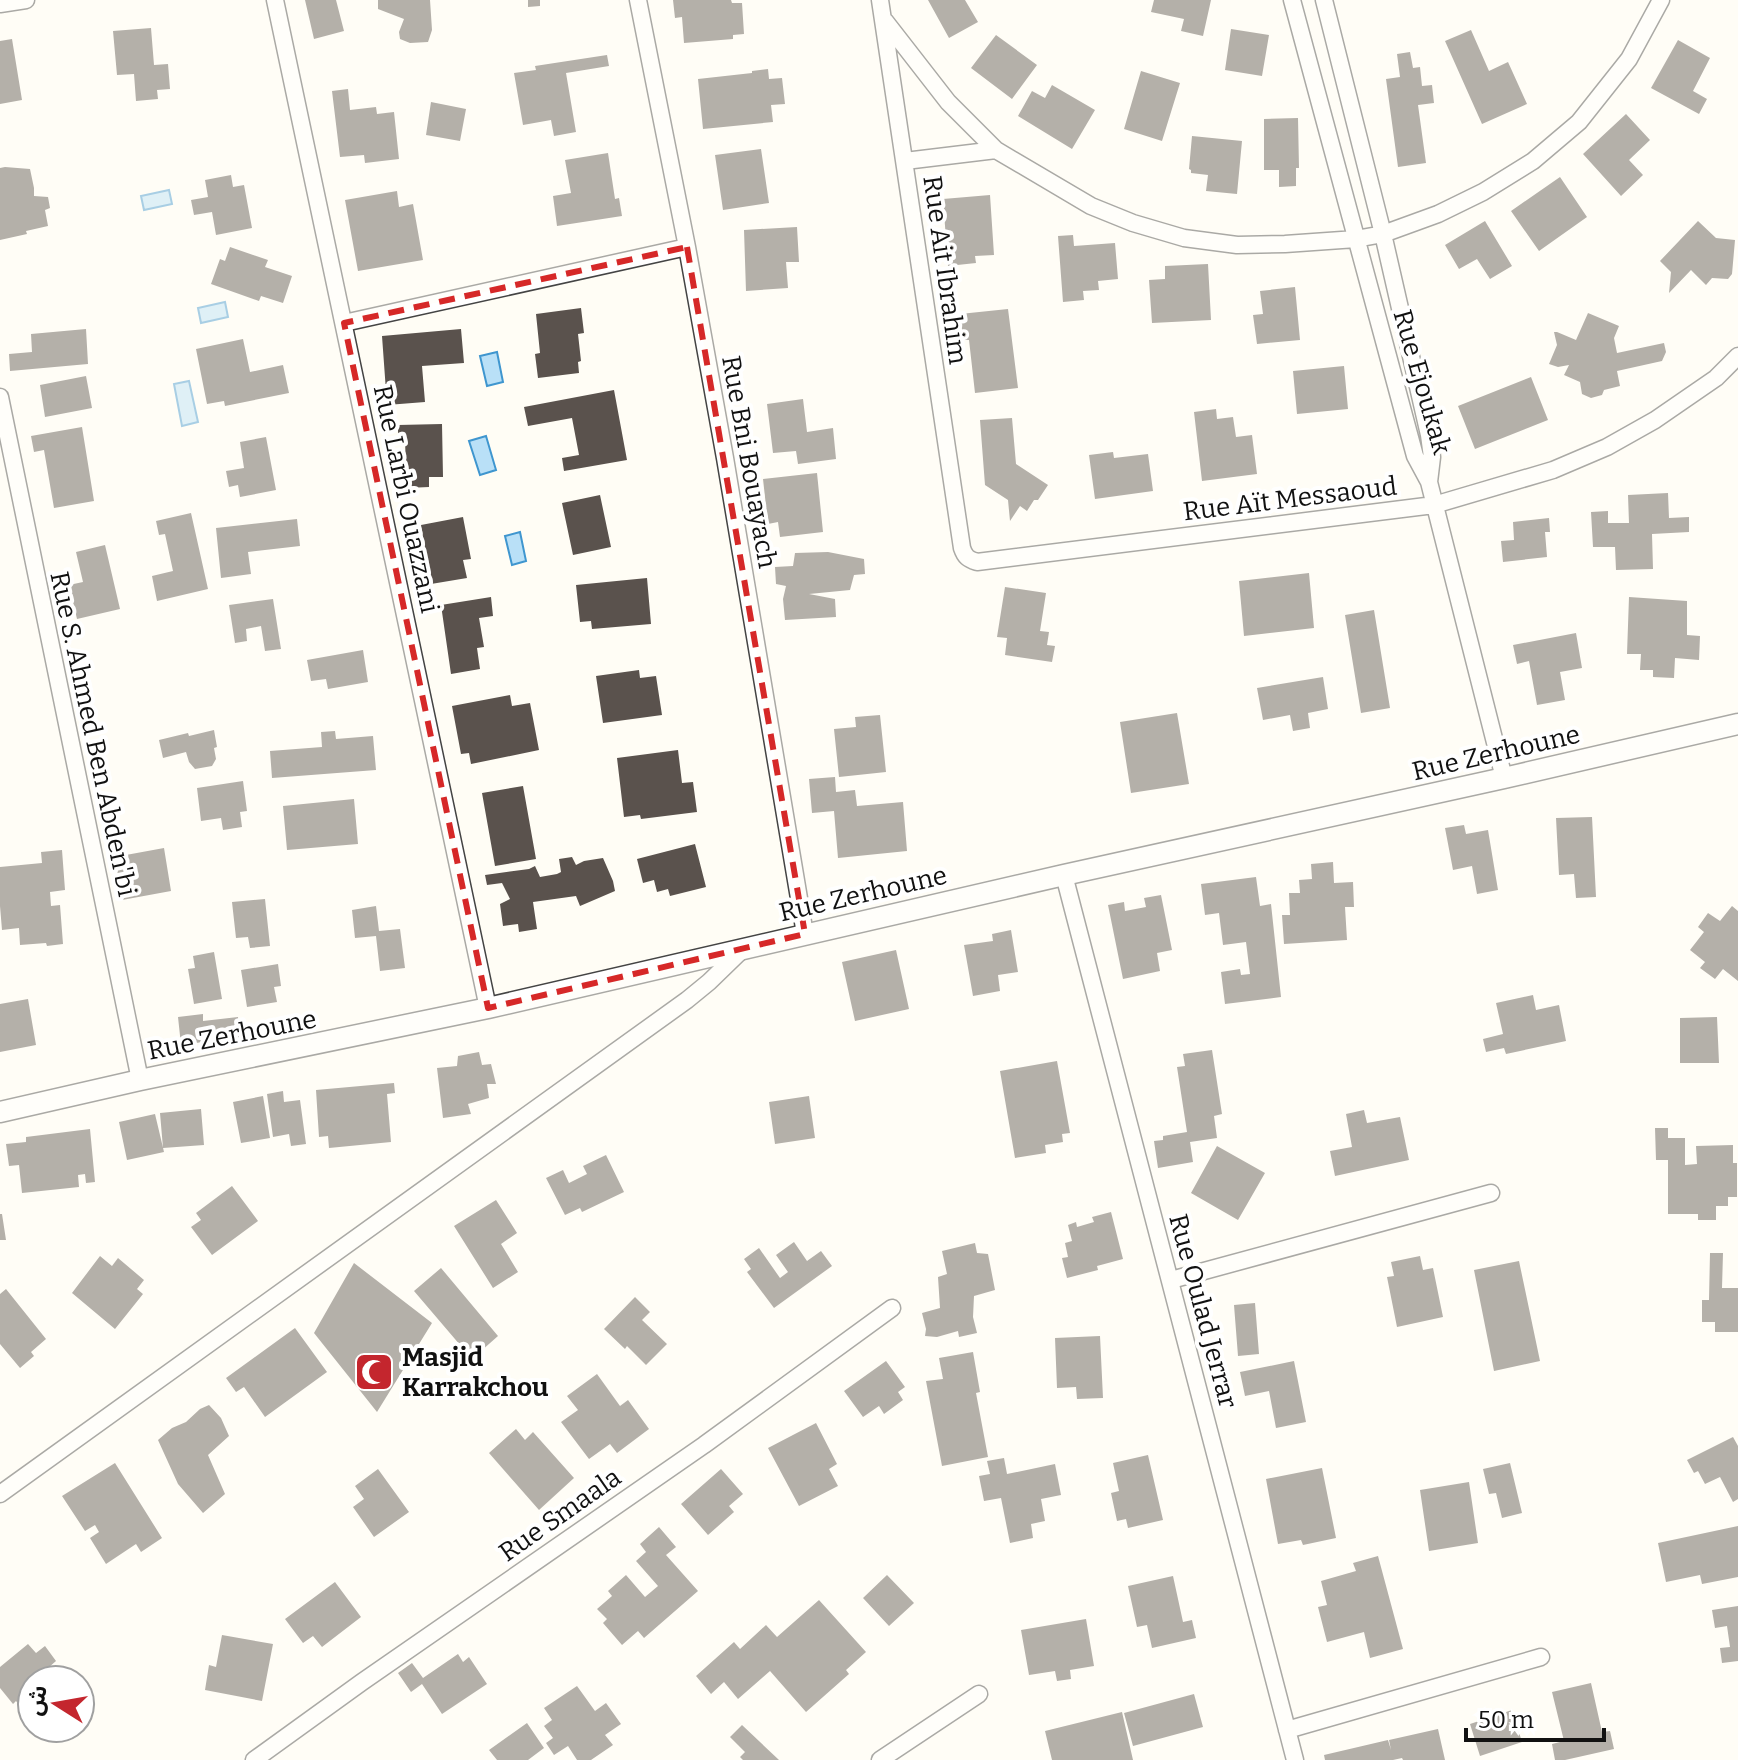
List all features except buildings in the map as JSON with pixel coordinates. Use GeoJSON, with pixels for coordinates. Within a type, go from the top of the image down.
{"type":"FeatureCollection","features":[{"type":"Feature","properties":{"kind":"street"},"geometry":{"type":"LineString","coordinates":[[0,4],[26,0]]}},
{"type":"Feature","properties":{"kind":"street","name":"Rue Larbi Ouazzani"},"geometry":{"type":"LineString","coordinates":[[275,0],[488,1008]]}},
{"type":"Feature","properties":{"kind":"street","name":"Rue Bni Bouayach"},"geometry":{"type":"LineString","coordinates":[[638,0],[725,458],[805,934]]}},
{"type":"Feature","properties":{"kind":"street","name":"Rue Ait Ibrahim"},"geometry":{"type":"LineString","coordinates":[[880,0],[962,548]]}},
{"type":"Feature","properties":{"kind":"street","name":"Rue Ejoukak"},"geometry":{"type":"LineString","coordinates":[[1292,0],[1415,456],[1429,482]]}},
{"type":"Feature","properties":{"kind":"street","name":"Rue Ejoukak"},"geometry":{"type":"LineString","coordinates":[[1324,0],[1383,234],[1429,435],[1432,457],[1429,482]]}},
{"type":"Feature","properties":{"kind":"street"},"geometry":{"type":"LineString","coordinates":[[884,20],[948,102],[996,150],[1091,206],[1133,223],[1184,238],[1237,245],[1285,244],[1383,234],[1449,209],[1533,161],[1579,122],[1629,59],[1661,0]]}},
{"type":"Feature","properties":{"kind":"street"},"geometry":{"type":"LineString","coordinates":[[905,161],[996,150]]}},
{"type":"Feature","properties":{"kind":"street"},"geometry":{"type":"LineString","coordinates":[[344,323],[687,247]]}},
{"type":"Feature","properties":{"kind":"street","name":"Rue Aït Messaoud"},"geometry":{"type":"LineString","coordinates":[[962,548],[965,556],[977,562],[1434,505],[1553,470],[1607,447],[1655,420],[1716,378],[1738,356]]}},
{"type":"Feature","properties":{"kind":"street","name":"Rue S. Ahmed Ben Abden'bi"},"geometry":{"type":"LineString","coordinates":[[0,397],[140,1080]]}},
{"type":"Feature","properties":{"kind":"street"},"geometry":{"type":"LineString","coordinates":[[1429,482],[1504,778]]}},
{"type":"Feature","properties":{"kind":"street","name":"Rue Zerhoune"},"geometry":{"type":"LineString","coordinates":[[0,1112],[488,1008],[1738,724]]}},
{"type":"Feature","properties":{"kind":"street","name":"Rue Oulad Jerrar"},"geometry":{"type":"LineString","coordinates":[[1064,875],[1295,1760]]}},
{"type":"Feature","properties":{"kind":"street"},"geometry":{"type":"LineString","coordinates":[[0,1494],[687,1000],[742,950]]}},
{"type":"Feature","properties":{"kind":"street"},"geometry":{"type":"LineString","coordinates":[[1171,1280],[1491,1193]]}},
{"type":"Feature","properties":{"kind":"street","name":"Rue Smaala"},"geometry":{"type":"LineString","coordinates":[[254,1760],[704,1445],[892,1308]]}},
{"type":"Feature","properties":{"kind":"street"},"geometry":{"type":"LineString","coordinates":[[1287,1730],[1541,1657]]}},
{"type":"Feature","properties":{"kind":"street"},"geometry":{"type":"LineString","coordinates":[[880,1760],[979,1694]]}},
{"type":"Feature","properties":{"kind":"highlighted area"},"geometry":{"type":"Polygon","coordinates":[[[687,247],[805,934],[488,1008],[344,323],[687,247]]]}},
{"type":"Feature","properties":{"kind":"water"},"geometry":{"type":"Polygon","coordinates":[[[169,190],[172,204],[144,210],[141,196],[169,190]]]}},
{"type":"Feature","properties":{"kind":"water"},"geometry":{"type":"Polygon","coordinates":[[[225,302],[228,317],[201,323],[198,308],[225,302]]]}},
{"type":"Feature","properties":{"kind":"water"},"geometry":{"type":"Polygon","coordinates":[[[497,352],[503,382],[487,386],[480,356],[497,352]]]}},
{"type":"Feature","properties":{"kind":"water"},"geometry":{"type":"Polygon","coordinates":[[[189,381],[198,422],[182,426],[174,384],[189,381]]]}},
{"type":"Feature","properties":{"kind":"water"},"geometry":{"type":"Polygon","coordinates":[[[486,436],[496,470],[480,475],[469,441],[486,436]]]}},
{"type":"Feature","properties":{"kind":"water"},"geometry":{"type":"Polygon","coordinates":[[[520,532],[526,561],[512,565],[505,536],[520,532]]]}},
{"type":"Feature","properties":{"kind":"place","name":"Masjid Karrakchou"},"geometry":{"type":"Point","coordinates":[374,1372]}}]}
